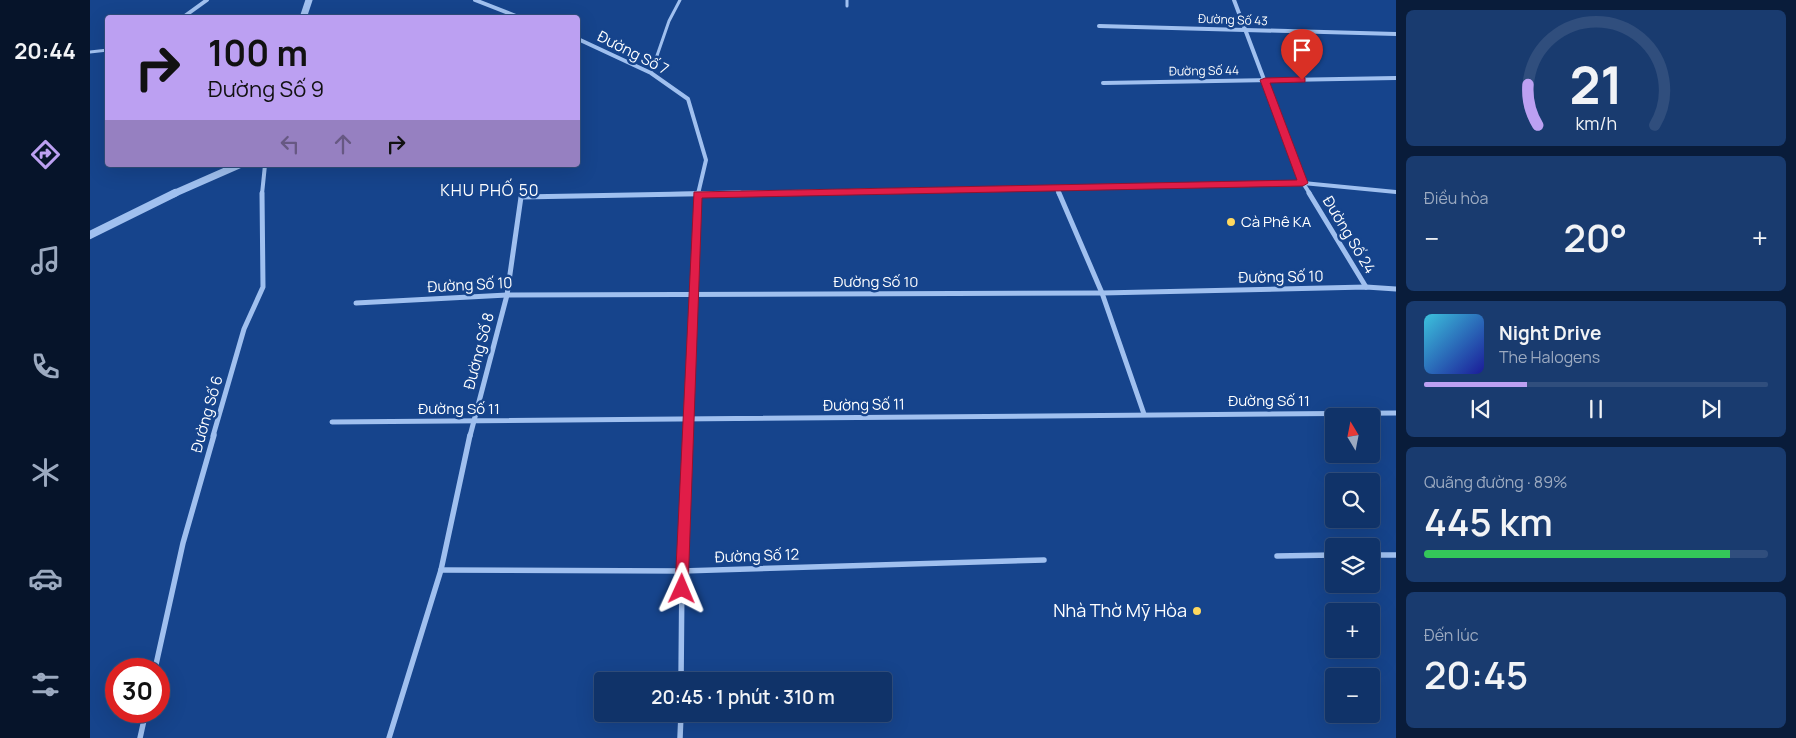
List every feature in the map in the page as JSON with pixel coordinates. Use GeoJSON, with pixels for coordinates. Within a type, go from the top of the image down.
{"type":"FeatureCollection","features":[{"type":"Feature","properties":{"kind":"street"},"geometry":{"type":"LineString","coordinates":[[186,15],[207,0]]}},
{"type":"Feature","properties":{"kind":"street"},"geometry":{"type":"LineString","coordinates":[[304,15],[308,0]]}},
{"type":"Feature","properties":{"kind":"street"},"geometry":{"type":"LineString","coordinates":[[475,0],[513,15]]}},
{"type":"Feature","properties":{"kind":"street","name":"Đường Số 24"},"geometry":{"type":"LineString","coordinates":[[1234,0],[1303,183],[1366,287]]}},
{"type":"Feature","properties":{"kind":"street","name":"Đường Số 43"},"geometry":{"type":"LineString","coordinates":[[1099,26],[1396,34]]}},
{"type":"Feature","properties":{"kind":"street","name":"Đường Số 7"},"geometry":{"type":"LineString","coordinates":[[580,40],[651,73],[688,99],[706,160],[698,195],[693,295],[682,571],[681,672]]}},
{"type":"Feature","properties":{"kind":"street","name":"Đường Số 44"},"geometry":{"type":"LineString","coordinates":[[1103,84],[1396,78]]}},
{"type":"Feature","properties":{"kind":"street"},"geometry":{"type":"LineString","coordinates":[[90,235],[204,179],[234,167]]}},
{"type":"Feature","properties":{"kind":"street","name":"Đường Số 6"},"geometry":{"type":"LineString","coordinates":[[157,658],[183,543],[244,330],[263,287],[261,202],[265,167]]}},
{"type":"Feature","properties":{"kind":"street"},"geometry":{"type":"LineString","coordinates":[[698,195],[1303,183],[1396,192]]}},
{"type":"Feature","properties":{"kind":"street"},"geometry":{"type":"LineString","coordinates":[[1057,189],[1102,293],[1144,414]]}},
{"type":"Feature","properties":{"kind":"street","name":"Đường Số 8"},"geometry":{"type":"LineString","coordinates":[[389,738],[441,570],[473,421],[507,295],[521,197],[698,195]]}},
{"type":"Feature","properties":{"kind":"street","name":"Đường Số 10"},"geometry":{"type":"LineString","coordinates":[[356,303],[507,295],[1102,293],[1366,287],[1396,288]]}},
{"type":"Feature","properties":{"kind":"street","name":"Đường Số 11"},"geometry":{"type":"LineString","coordinates":[[332,422],[1396,413]]}},
{"type":"Feature","properties":{"kind":"street"},"geometry":{"type":"LineString","coordinates":[[1277,556],[1325,555]]}},
{"type":"Feature","properties":{"kind":"street"},"geometry":{"type":"LineString","coordinates":[[1380,555],[1396,555]]}},
{"type":"Feature","properties":{"kind":"street","name":"Đường Số 12"},"geometry":{"type":"LineString","coordinates":[[441,570],[682,571],[1044,560]]}},
{"type":"Feature","properties":{"kind":"street"},"geometry":{"type":"LineString","coordinates":[[680,738],[681,722]]}},
{"type":"Feature","properties":{"kind":"street"},"geometry":{"type":"LineString","coordinates":[[140,738],[143,723]]}},
{"type":"Feature","properties":{"kind":"lane"},"geometry":{"type":"LineString","coordinates":[[651,73],[669,21],[680,0]]}},
{"type":"Feature","properties":{"kind":"lane"},"geometry":{"type":"LineString","coordinates":[[847,6],[848,0]]}},
{"type":"Feature","properties":{"kind":"lane"},"geometry":{"type":"LineString","coordinates":[[90,52],[105,50]]}},
{"type":"Feature","properties":{"kind":"place","name":"Cà Phê KA"},"geometry":{"type":"Point","coordinates":[1231,222]}},
{"type":"Feature","properties":{"kind":"place","name":"Nhà Thờ Mỹ Hòa"},"geometry":{"type":"Point","coordinates":[1197,611]}},
{"type":"Feature","properties":{"kind":"district","name":"KHU PHỐ 50"},"geometry":{"type":"Point","coordinates":[490,190]}},
{"type":"Feature","properties":{"kind":"route"},"geometry":{"type":"LineString","coordinates":[[682,589],[698,195],[1303,183],[1265,80],[1302,80]]}}]}
